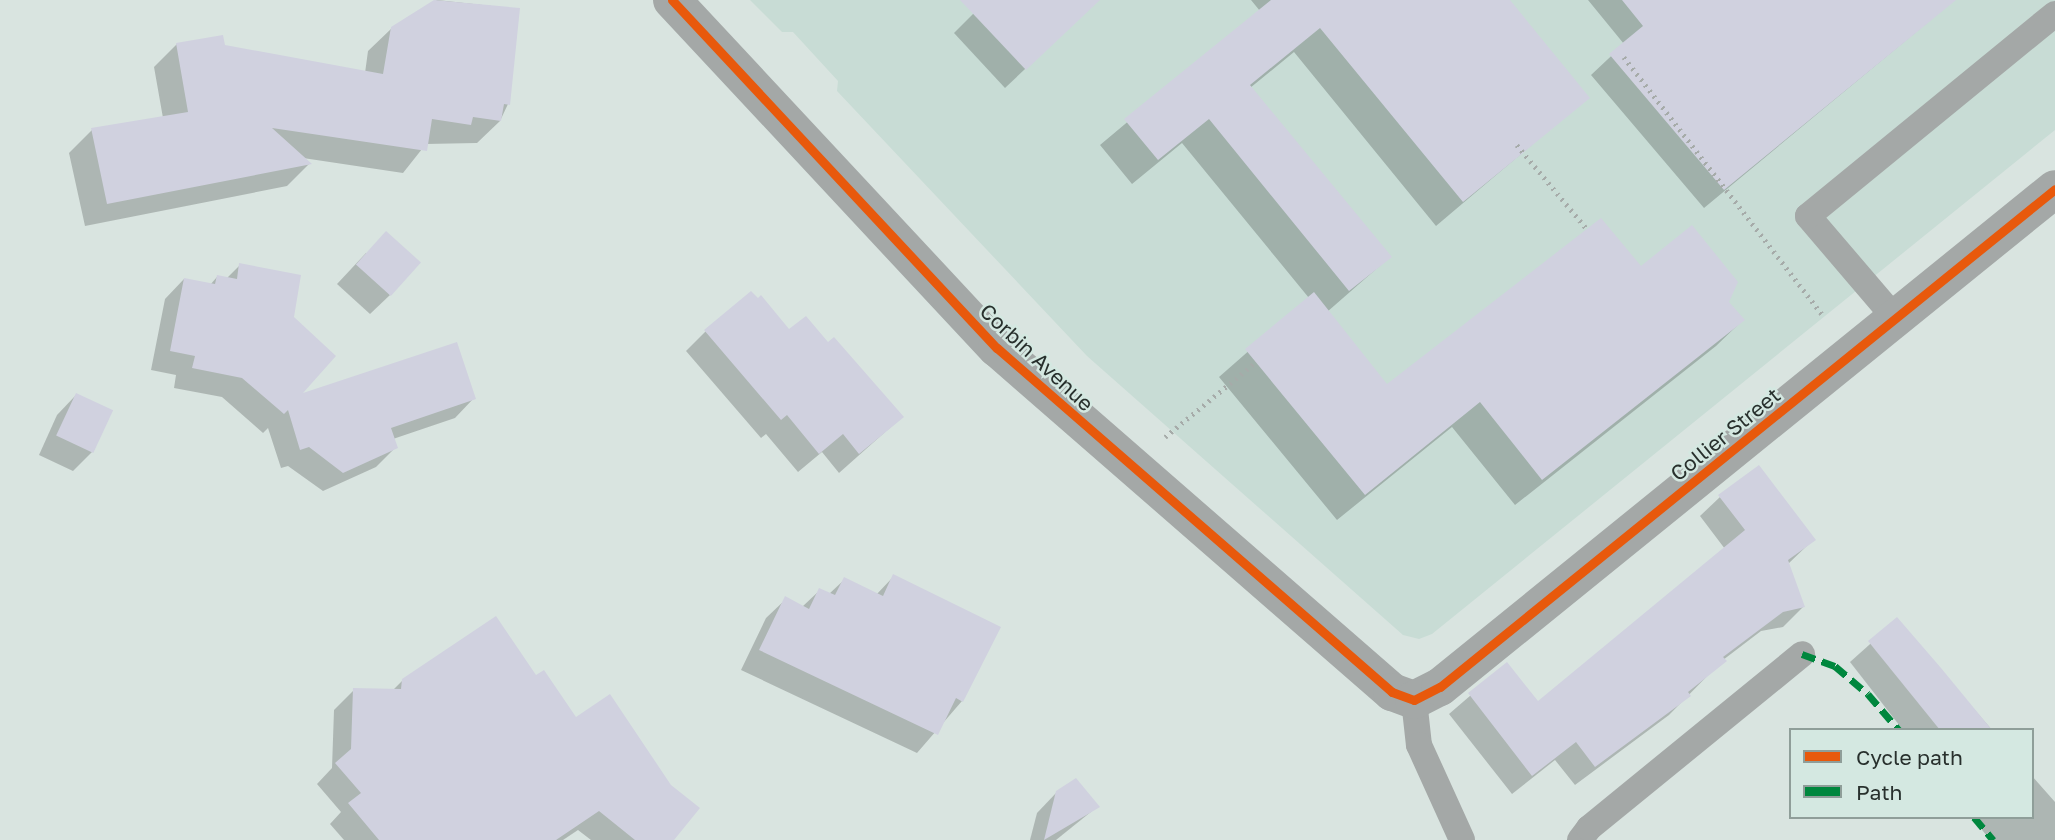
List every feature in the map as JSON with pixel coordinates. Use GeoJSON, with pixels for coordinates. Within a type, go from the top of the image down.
{"type":"FeatureCollection","features":[{"type":"Feature","properties":{"kind":"street","name":"Corbin Avenue"},"geometry":{"type":"LineString","coordinates":[[672,0],[997,348],[1392,692],[1414,700]]}},
{"type":"Feature","properties":{"kind":"street","name":"Collier Street"},"geometry":{"type":"LineString","coordinates":[[1414,700],[1440,687],[2055,189]]}},
{"type":"Feature","properties":{"kind":"lane"},"geometry":{"type":"LineString","coordinates":[[1895,318],[1808,216],[2055,14]]}},
{"type":"Feature","properties":{"kind":"lane"},"geometry":{"type":"LineString","coordinates":[[1580,840],[1588,828],[1802,654]]}},
{"type":"Feature","properties":{"kind":"lane"},"geometry":{"type":"LineString","coordinates":[[1414,700],[1419,745],[1462,840]]}},
{"type":"Feature","properties":{"kind":"path"},"geometry":{"type":"LineString","coordinates":[[1623,57],[1831,326]]}},
{"type":"Feature","properties":{"kind":"path"},"geometry":{"type":"LineString","coordinates":[[1517,145],[1587,229]]}},
{"type":"Feature","properties":{"kind":"path"},"geometry":{"type":"LineString","coordinates":[[1162,440],[1256,362]]}},
{"type":"Feature","properties":{"kind":"shaded area"},"geometry":{"type":"Polygon","coordinates":[[[750,0],[2055,0],[2055,130],[1432,634],[1419,639],[1403,635],[1087,356],[837,91],[838,81],[793,32],[782,32],[750,0]]]}},
{"type":"Feature","properties":{"kind":"building"},"geometry":{"type":"Polygon","coordinates":[[[434,0],[520,8],[510,105],[504,104],[501,121],[473,117],[471,125],[432,119],[427,151],[272,128],[312,164],[107,204],[91,128],[188,112],[176,43],[223,35],[225,45],[383,74],[391,27],[434,0]]]}},
{"type":"Feature","properties":{"kind":"building"},"geometry":{"type":"Polygon","coordinates":[[[960,0],[1100,0],[1026,70],[960,0]]]}},
{"type":"Feature","properties":{"kind":"building"},"geometry":{"type":"Polygon","coordinates":[[[1271,0],[1510,0],[1590,98],[1463,202],[1320,28],[1250,85],[1392,257],[1349,291],[1209,119],[1158,160],[1124,119],[1271,0]]]}},
{"type":"Feature","properties":{"kind":"building"},"geometry":{"type":"Polygon","coordinates":[[[1622,0],[1956,0],[1724,190],[1609,54],[1643,26],[1622,0]]]}},
{"type":"Feature","properties":{"kind":"building"},"geometry":{"type":"Polygon","coordinates":[[[1601,218],[1641,266],[1692,225],[1738,282],[1729,302],[1745,320],[1542,480],[1480,402],[1365,495],[1245,349],[1314,292],[1387,384],[1601,218]]]}},
{"type":"Feature","properties":{"kind":"building"},"geometry":{"type":"Polygon","coordinates":[[[386,231],[421,262],[391,296],[356,264],[386,231]]]}},
{"type":"Feature","properties":{"kind":"building"},"geometry":{"type":"Polygon","coordinates":[[[239,263],[301,275],[294,317],[336,356],[303,393],[457,342],[476,399],[391,428],[398,448],[343,473],[309,447],[300,450],[288,410],[284,414],[242,378],[192,368],[195,356],[170,351],[184,278],[215,284],[217,275],[237,279],[239,263]]]}},
{"type":"Feature","properties":{"kind":"building"},"geometry":{"type":"Polygon","coordinates":[[[751,291],[758,298],[761,295],[789,329],[806,316],[828,342],[834,337],[904,417],[859,454],[843,434],[819,454],[787,415],[781,420],[704,330],[751,291]]]}},
{"type":"Feature","properties":{"kind":"building"},"geometry":{"type":"Polygon","coordinates":[[[76,393],[113,410],[93,453],[56,436],[76,393]]]}},
{"type":"Feature","properties":{"kind":"building"},"geometry":{"type":"Polygon","coordinates":[[[1759,465],[1816,540],[1788,560],[1805,607],[1783,612],[1723,657],[1727,661],[1688,692],[1691,696],[1595,767],[1576,742],[1532,776],[1468,693],[1507,662],[1538,701],[1745,530],[1718,495],[1759,465]]]}},
{"type":"Feature","properties":{"kind":"building"},"geometry":{"type":"Polygon","coordinates":[[[893,574],[1001,627],[963,702],[956,698],[938,735],[759,650],[785,596],[809,609],[819,588],[835,595],[844,577],[883,596],[893,574]]]}},
{"type":"Feature","properties":{"kind":"building"},"geometry":{"type":"Polygon","coordinates":[[[496,616],[536,675],[544,670],[576,717],[610,694],[671,785],[700,808],[674,840],[635,840],[599,811],[556,840],[379,840],[348,803],[361,793],[335,763],[351,749],[353,688],[401,689],[402,679],[496,616]]]}},
{"type":"Feature","properties":{"kind":"building"},"geometry":{"type":"Polygon","coordinates":[[[1897,617],[1990,728],[1938,728],[1868,641],[1897,617]]]}},
{"type":"Feature","properties":{"kind":"building"},"geometry":{"type":"Polygon","coordinates":[[[1076,778],[1100,807],[1044,840],[1056,791],[1076,778]]]}},
{"type":"Feature","properties":{"kind":"marked path"},"geometry":{"type":"LineString","coordinates":[[1802,654],[1835,666],[1868,694],[1897,728]]}},
{"type":"Feature","properties":{"kind":"marked path"},"geometry":{"type":"LineString","coordinates":[[1976,819],[1993,840]]}},
{"type":"Feature","properties":{"kind":"cycle path"},"geometry":{"type":"LineString","coordinates":[[672,0],[997,348],[1392,692],[1414,700],[1440,687],[2055,189]]}}]}
